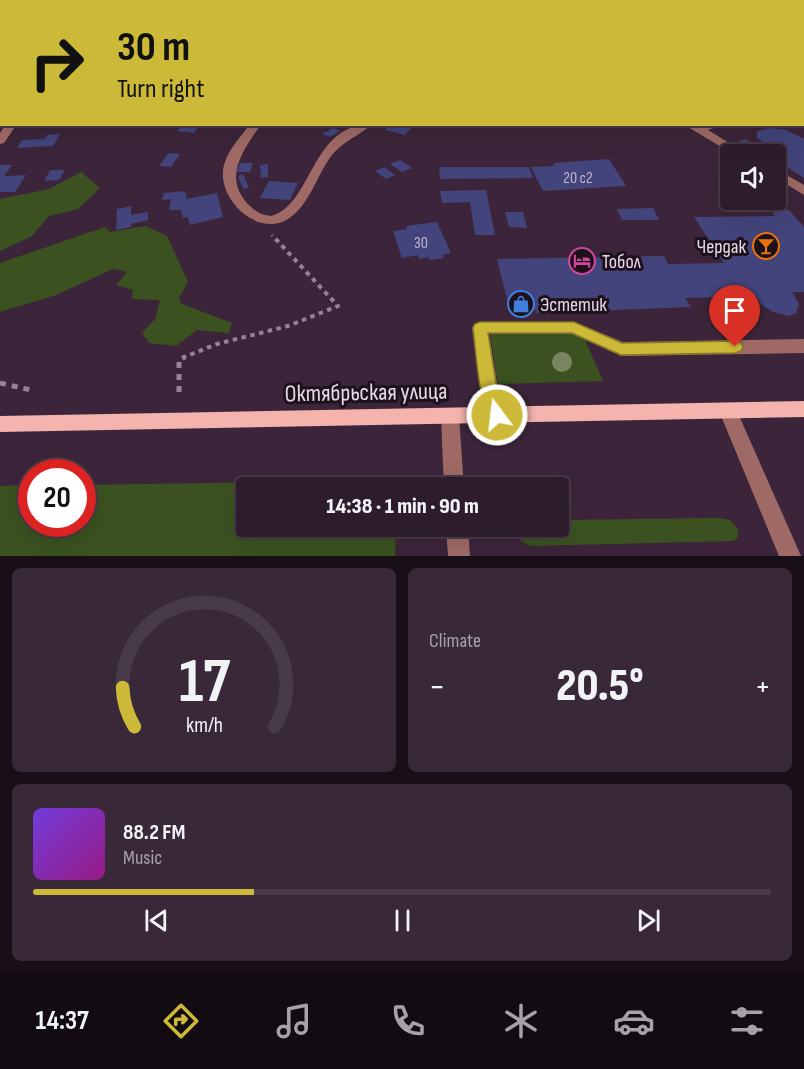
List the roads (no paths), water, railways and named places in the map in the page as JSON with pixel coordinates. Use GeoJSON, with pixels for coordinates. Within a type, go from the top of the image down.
{"type":"FeatureCollection","features":[{"type":"Feature","properties":{"kind":"main road","name":"Октябрьская улица"},"geometry":{"type":"LineString","coordinates":[[0,424],[804,409]]}},
{"type":"Feature","properties":{"kind":"street"},"geometry":{"type":"LineString","coordinates":[[0,141],[11,126]]}},
{"type":"Feature","properties":{"kind":"street"},"geometry":{"type":"LineString","coordinates":[[255,126],[237,153],[229,174],[235,195],[256,218],[266,221],[276,220],[290,212],[331,148],[363,126]]}},
{"type":"Feature","properties":{"kind":"street"},"geometry":{"type":"LineString","coordinates":[[692,127],[723,144]]}},
{"type":"Feature","properties":{"kind":"street"},"geometry":{"type":"LineString","coordinates":[[786,179],[804,191]]}},
{"type":"Feature","properties":{"kind":"street"},"geometry":{"type":"LineString","coordinates":[[497,415],[489,389],[480,328],[574,328],[621,349],[804,346]]}},
{"type":"Feature","properties":{"kind":"street"},"geometry":{"type":"LineString","coordinates":[[728,411],[790,556]]}},
{"type":"Feature","properties":{"kind":"street"},"geometry":{"type":"LineString","coordinates":[[450,416],[453,477]]}},
{"type":"Feature","properties":{"kind":"street"},"geometry":{"type":"LineString","coordinates":[[458,537],[459,556]]}},
{"type":"Feature","properties":{"kind":"place","name":"Чердак"},"geometry":{"type":"Point","coordinates":[766,246]}},
{"type":"Feature","properties":{"kind":"place","name":"Тобол"},"geometry":{"type":"Point","coordinates":[582,261]}},
{"type":"Feature","properties":{"kind":"place","name":"Эстетик"},"geometry":{"type":"Point","coordinates":[521,304]}}]}
